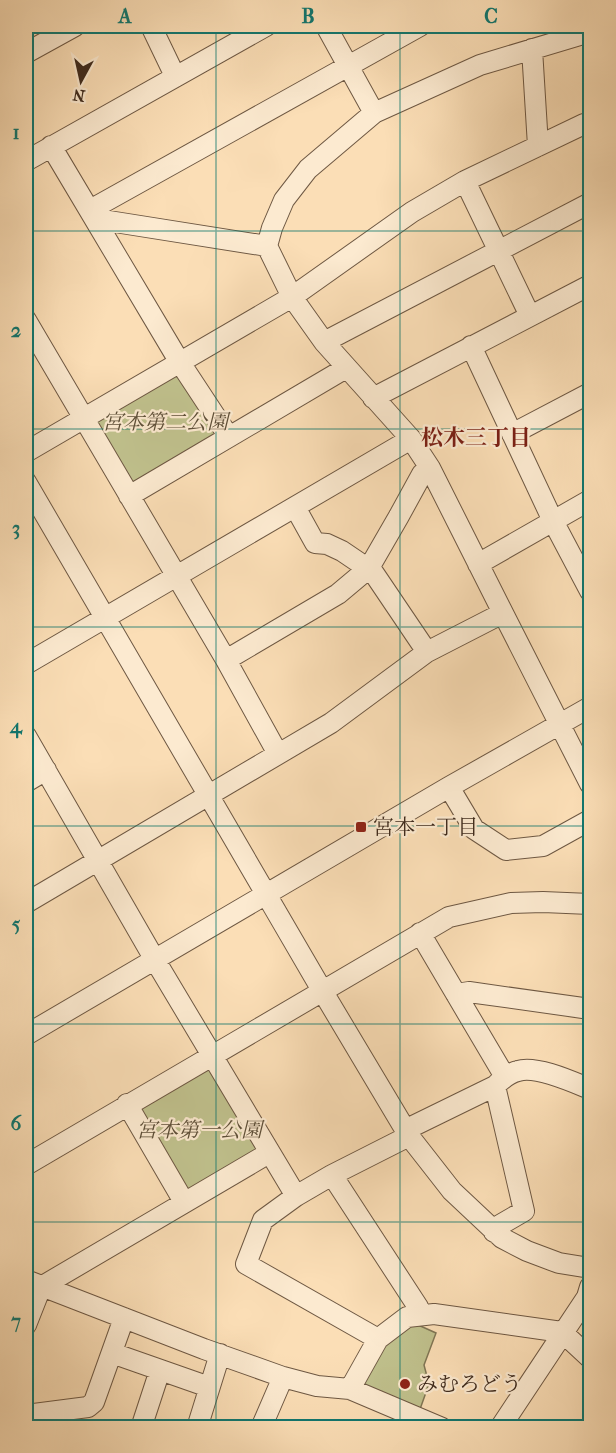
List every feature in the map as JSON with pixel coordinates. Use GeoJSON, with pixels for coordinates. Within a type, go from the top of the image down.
{"type":"FeatureCollection","features":[{"type":"Feature","properties":{"kind":"street"},"geometry":{"type":"LineString","coordinates":[[26,53],[51,31],[75,26]]}},
{"type":"Feature","properties":{"kind":"street"},"geometry":{"type":"LineString","coordinates":[[151,26],[175,76]]}},
{"type":"Feature","properties":{"kind":"street"},"geometry":{"type":"LineString","coordinates":[[326,26],[374,113]]}},
{"type":"Feature","properties":{"kind":"street"},"geometry":{"type":"LineString","coordinates":[[93,215],[348,65],[420,26]]}},
{"type":"Feature","properties":{"kind":"street"},"geometry":{"type":"LineString","coordinates":[[26,161],[261,27]]}},
{"type":"Feature","properties":{"kind":"street"},"geometry":{"type":"LineString","coordinates":[[591,32],[480,65],[374,113],[308,169],[284,200],[267,246],[292,297],[324,342],[411,439],[430,468],[591,784]]}},
{"type":"Feature","properties":{"kind":"street"},"geometry":{"type":"LineString","coordinates":[[532,49],[538,146]]}},
{"type":"Feature","properties":{"kind":"street"},"geometry":{"type":"LineString","coordinates":[[26,452],[292,297],[411,212],[538,146],[584,124],[591,125]]}},
{"type":"Feature","properties":{"kind":"street"},"geometry":{"type":"LineString","coordinates":[[51,146],[179,361],[229,437]]}},
{"type":"Feature","properties":{"kind":"street"},"geometry":{"type":"LineString","coordinates":[[465,182],[530,316]]}},
{"type":"Feature","properties":{"kind":"street"},"geometry":{"type":"LineString","coordinates":[[324,342],[591,203]]}},
{"type":"Feature","properties":{"kind":"street"},"geometry":{"type":"LineString","coordinates":[[93,215],[267,246]]}},
{"type":"Feature","properties":{"kind":"street"},"geometry":{"type":"LineString","coordinates":[[373,398],[591,285]]}},
{"type":"Feature","properties":{"kind":"street"},"geometry":{"type":"LineString","coordinates":[[26,320],[226,660],[278,754]]}},
{"type":"Feature","properties":{"kind":"street"},"geometry":{"type":"LineString","coordinates":[[471,346],[553,520],[591,591]]}},
{"type":"Feature","properties":{"kind":"street"},"geometry":{"type":"LineString","coordinates":[[129,496],[346,368]]}},
{"type":"Feature","properties":{"kind":"street"},"geometry":{"type":"LineString","coordinates":[[512,434],[591,393]]}},
{"type":"Feature","properties":{"kind":"street"},"geometry":{"type":"LineString","coordinates":[[26,664],[411,439]]}},
{"type":"Feature","properties":{"kind":"street"},"geometry":{"type":"LineString","coordinates":[[226,660],[338,594],[369,568],[422,474],[430,468]]}},
{"type":"Feature","properties":{"kind":"street"},"geometry":{"type":"LineString","coordinates":[[26,482],[407,1133],[452,1191],[494,1232],[527,1251],[559,1263],[591,1268]]}},
{"type":"Feature","properties":{"kind":"street"},"geometry":{"type":"LineString","coordinates":[[478,564],[591,500]]}},
{"type":"Feature","properties":{"kind":"street"},"geometry":{"type":"LineString","coordinates":[[295,507],[315,543],[327,544],[369,568],[427,652]]}},
{"type":"Feature","properties":{"kind":"street"},"geometry":{"type":"LineString","coordinates":[[26,903],[331,723],[427,652],[503,613]]}},
{"type":"Feature","properties":{"kind":"street"},"geometry":{"type":"LineString","coordinates":[[26,1035],[591,707]]}},
{"type":"Feature","properties":{"kind":"street"},"geometry":{"type":"LineString","coordinates":[[26,736],[155,960],[296,1196]]}},
{"type":"Feature","properties":{"kind":"street"},"geometry":{"type":"LineString","coordinates":[[26,782],[45,770]]}},
{"type":"Feature","properties":{"kind":"street"},"geometry":{"type":"LineString","coordinates":[[449,788],[474,829],[506,850],[543,846],[591,820]]}},
{"type":"Feature","properties":{"kind":"street"},"geometry":{"type":"LineString","coordinates":[[26,1165],[449,917],[512,903],[591,904]]}},
{"type":"Feature","properties":{"kind":"street"},"geometry":{"type":"LineString","coordinates":[[420,933],[456,994],[500,1081],[524,1211],[500,1225],[494,1232]]}},
{"type":"Feature","properties":{"kind":"street"},"geometry":{"type":"LineString","coordinates":[[456,994],[469,992],[591,1009]]}},
{"type":"Feature","properties":{"kind":"street"},"geometry":{"type":"LineString","coordinates":[[378,1339],[246,1264],[263,1220],[296,1196],[520,1070],[552,1074],[591,1089]]}},
{"type":"Feature","properties":{"kind":"street"},"geometry":{"type":"LineString","coordinates":[[127,1104],[184,1202]]}},
{"type":"Feature","properties":{"kind":"street"},"geometry":{"type":"LineString","coordinates":[[33,1284],[269,1153]]}},
{"type":"Feature","properties":{"kind":"street"},"geometry":{"type":"LineString","coordinates":[[332,1175],[421,1315]]}},
{"type":"Feature","properties":{"kind":"street"},"geometry":{"type":"LineString","coordinates":[[33,1284],[283,1377],[317,1386],[350,1389],[413,1422],[442,1428]]}},
{"type":"Feature","properties":{"kind":"street"},"geometry":{"type":"LineString","coordinates":[[26,1325],[33,1284]]}},
{"type":"Feature","properties":{"kind":"street"},"geometry":{"type":"LineString","coordinates":[[500,1428],[535,1378],[562,1332],[587,1297],[591,1287]]}},
{"type":"Feature","properties":{"kind":"street"},"geometry":{"type":"LineString","coordinates":[[350,1389],[378,1339],[408,1317],[421,1315],[434,1314],[562,1332],[591,1358]]}},
{"type":"Feature","properties":{"kind":"street"},"geometry":{"type":"LineString","coordinates":[[26,1415],[88,1407],[94,1402],[124,1318]]}},
{"type":"Feature","properties":{"kind":"street"},"geometry":{"type":"LineString","coordinates":[[112,1353],[210,1387]]}},
{"type":"Feature","properties":{"kind":"street"},"geometry":{"type":"LineString","coordinates":[[197,1428],[220,1354]]}},
{"type":"Feature","properties":{"kind":"street"},"geometry":{"type":"LineString","coordinates":[[141,1428],[160,1370]]}},
{"type":"Feature","properties":{"kind":"street"},"geometry":{"type":"LineString","coordinates":[[261,1428],[283,1377]]}},
{"type":"Feature","properties":{"kind":"green space","name":"宮本第二公園"},"geometry":{"type":"Polygon","coordinates":[[[179,369],[219,433],[134,486],[94,419],[179,369]]]}},
{"type":"Feature","properties":{"kind":"green space","name":"宮本第一公園"},"geometry":{"type":"Polygon","coordinates":[[[209,1067],[260,1148],[186,1192],[138,1113],[140,1105],[209,1067]]]}},
{"type":"Feature","properties":{"kind":"green space"},"geometry":{"type":"Polygon","coordinates":[[[416,1324],[436,1333],[424,1365],[429,1384],[419,1412],[360,1383],[389,1341],[416,1324]]]}},
{"type":"Feature","properties":{"kind":"place","name":"宮本一丁目"},"geometry":{"type":"Point","coordinates":[361,827]}},
{"type":"Feature","properties":{"kind":"place","name":"みむろどう"},"geometry":{"type":"Point","coordinates":[405,1384]}},
{"type":"Feature","properties":{"kind":"district","name":"松木三丁目"},"geometry":{"type":"Point","coordinates":[476,438]}}]}
